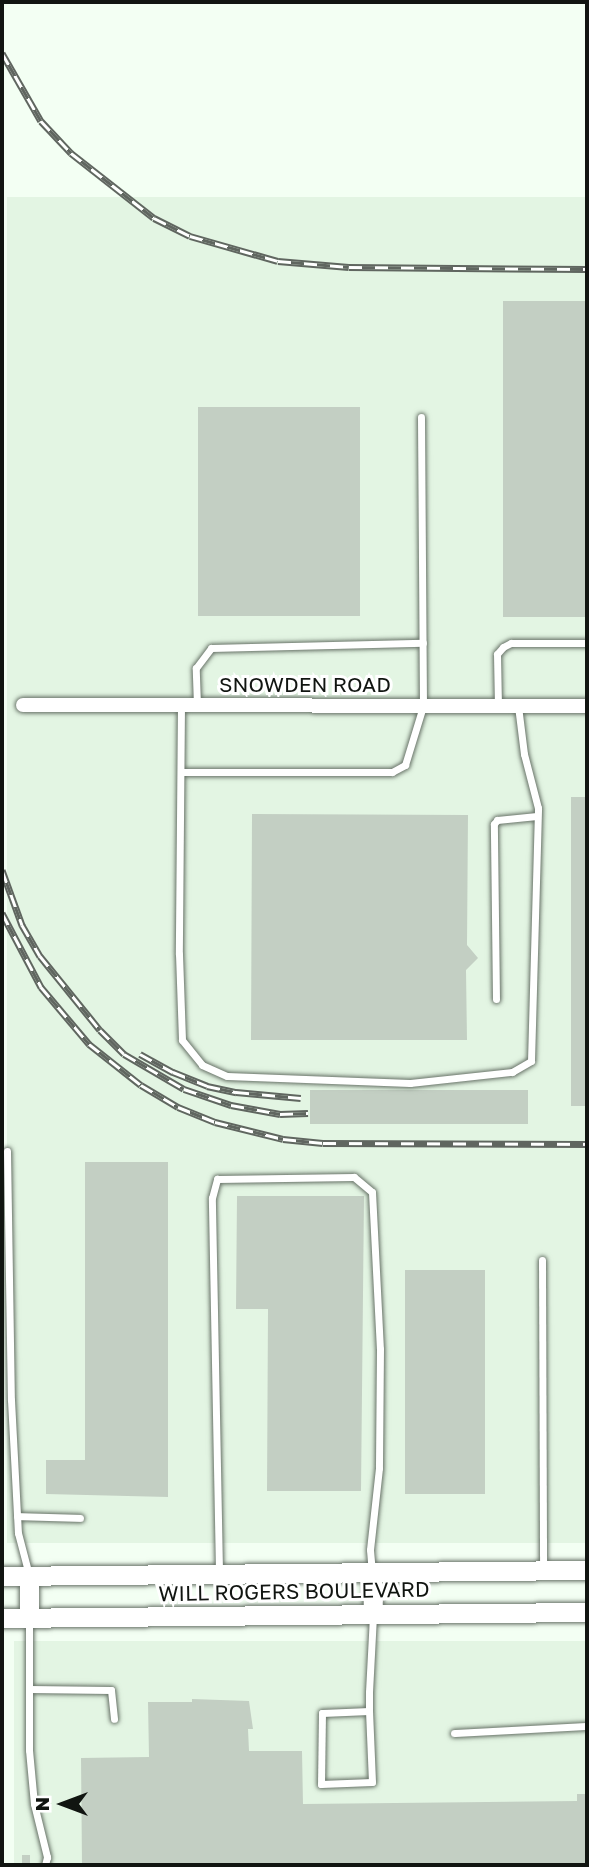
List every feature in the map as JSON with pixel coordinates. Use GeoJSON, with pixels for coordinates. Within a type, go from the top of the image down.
{"type":"FeatureCollection","features":[{"type":"Feature","properties":{"kind":"main road","name":"WILL ROGERS BOULEVARD"},"geometry":{"type":"LineString","coordinates":[[2,1576],[587,1570]]}},
{"type":"Feature","properties":{"kind":"main road"},"geometry":{"type":"LineString","coordinates":[[372,1572],[373,1612]]}},
{"type":"Feature","properties":{"kind":"main road"},"geometry":{"type":"LineString","coordinates":[[29,1576],[29,1618]]}},
{"type":"Feature","properties":{"kind":"main road","name":"WILL ROGERS BOULEVARD"},"geometry":{"type":"LineString","coordinates":[[2,1618],[373,1612],[587,1612]]}},
{"type":"Feature","properties":{"kind":"street","name":"SNOWDEN ROAD"},"geometry":{"type":"LineString","coordinates":[[23,705],[587,706]]}},
{"type":"Feature","properties":{"kind":"lane"},"geometry":{"type":"LineString","coordinates":[[183,772],[392,772],[405,765],[424,706],[421,417]]}},
{"type":"Feature","properties":{"kind":"lane"},"geometry":{"type":"LineString","coordinates":[[197,705],[196,668],[211,648],[423,643]]}},
{"type":"Feature","properties":{"kind":"lane"},"geometry":{"type":"LineString","coordinates":[[498,706],[497,654],[503,647],[511,643],[587,643]]}},
{"type":"Feature","properties":{"kind":"lane"},"geometry":{"type":"LineString","coordinates":[[181,705],[183,772],[179,954],[182,1040],[202,1065],[227,1076],[410,1083],[512,1072],[531,1061],[537,816],[524,754],[519,706]]}},
{"type":"Feature","properties":{"kind":"lane"},"geometry":{"type":"LineString","coordinates":[[496,999],[494,824],[497,820],[537,816]]}},
{"type":"Feature","properties":{"kind":"lane"},"geometry":{"type":"LineString","coordinates":[[7,1151],[11,1400],[18,1533],[29,1576]]}},
{"type":"Feature","properties":{"kind":"lane"},"geometry":{"type":"LineString","coordinates":[[219,1572],[212,1198],[217,1179],[354,1177],[372,1192],[379,1336],[379,1468],[370,1550],[372,1572]]}},
{"type":"Feature","properties":{"kind":"lane"},"geometry":{"type":"LineString","coordinates":[[542,1260],[543,1571]]}},
{"type":"Feature","properties":{"kind":"lane"},"geometry":{"type":"LineString","coordinates":[[18,1516],[80,1518]]}},
{"type":"Feature","properties":{"kind":"lane"},"geometry":{"type":"LineString","coordinates":[[369,1711],[322,1713],[321,1784],[372,1782],[369,1711],[373,1612]]}},
{"type":"Feature","properties":{"kind":"lane"},"geometry":{"type":"LineString","coordinates":[[29,1618],[29,1750],[34,1804],[47,1857],[45,1865]]}},
{"type":"Feature","properties":{"kind":"lane"},"geometry":{"type":"LineString","coordinates":[[29,1689],[111,1690],[114,1719]]}},
{"type":"Feature","properties":{"kind":"lane"},"geometry":{"type":"LineString","coordinates":[[454,1733],[587,1726]]}},
{"type":"Feature","properties":{"kind":"shaded area"},"geometry":{"type":"Polygon","coordinates":[[[7,197],[587,197],[587,1543],[7,1543],[7,197]]]}},
{"type":"Feature","properties":{"kind":"shaded area"},"geometry":{"type":"Polygon","coordinates":[[[14,1641],[587,1641],[587,1865],[14,1865],[14,1641]]]}},
{"type":"Feature","properties":{"kind":"building"},"geometry":{"type":"Polygon","coordinates":[[[503,301],[587,301],[587,617],[503,617],[503,301]]]}},
{"type":"Feature","properties":{"kind":"building"},"geometry":{"type":"Polygon","coordinates":[[[198,407],[360,407],[360,616],[198,616],[198,407]]]}},
{"type":"Feature","properties":{"kind":"building"},"geometry":{"type":"Polygon","coordinates":[[[571,797],[587,797],[587,1106],[571,1106],[571,797]]]}},
{"type":"Feature","properties":{"kind":"building"},"geometry":{"type":"Polygon","coordinates":[[[252,814],[468,815],[467,945],[478,958],[466,970],[467,1040],[251,1040],[252,814]]]}},
{"type":"Feature","properties":{"kind":"building"},"geometry":{"type":"Polygon","coordinates":[[[310,1090],[528,1090],[528,1124],[310,1124],[310,1090]]]}},
{"type":"Feature","properties":{"kind":"building"},"geometry":{"type":"Polygon","coordinates":[[[85,1162],[168,1162],[168,1497],[46,1494],[46,1460],[85,1460],[85,1162]]]}},
{"type":"Feature","properties":{"kind":"building"},"geometry":{"type":"Polygon","coordinates":[[[237,1196],[364,1196],[361,1491],[267,1491],[268,1309],[236,1309],[237,1196]]]}},
{"type":"Feature","properties":{"kind":"building"},"geometry":{"type":"Polygon","coordinates":[[[405,1270],[485,1270],[485,1494],[405,1494],[405,1270]]]}},
{"type":"Feature","properties":{"kind":"building"},"geometry":{"type":"Polygon","coordinates":[[[192,1699],[249,1701],[253,1729],[248,1729],[249,1751],[302,1751],[303,1804],[577,1801],[577,1794],[587,1794],[587,1865],[82,1865],[81,1758],[149,1757],[148,1702],[192,1702],[192,1699]]]}},
{"type":"Feature","properties":{"kind":"building"},"geometry":{"type":"Polygon","coordinates":[[[22,1855],[30,1855],[30,1865],[22,1865],[22,1855]]]}},
{"type":"Feature","properties":{"kind":"railway"},"geometry":{"type":"LineString","coordinates":[[2,53],[41,121],[71,153],[154,218],[190,236],[278,261],[349,267],[587,269]]}},
{"type":"Feature","properties":{"kind":"railway"},"geometry":{"type":"LineString","coordinates":[[2,870],[22,925],[40,956],[100,1030],[124,1054],[184,1089],[231,1105],[280,1114],[308,1113]]}},
{"type":"Feature","properties":{"kind":"railway"},"geometry":{"type":"LineString","coordinates":[[2,913],[41,987],[89,1044],[141,1085],[178,1107],[215,1122],[283,1139],[323,1143],[587,1144]]}},
{"type":"Feature","properties":{"kind":"railway"},"geometry":{"type":"LineString","coordinates":[[140,1054],[207,1086],[236,1092],[301,1098]]}}]}
